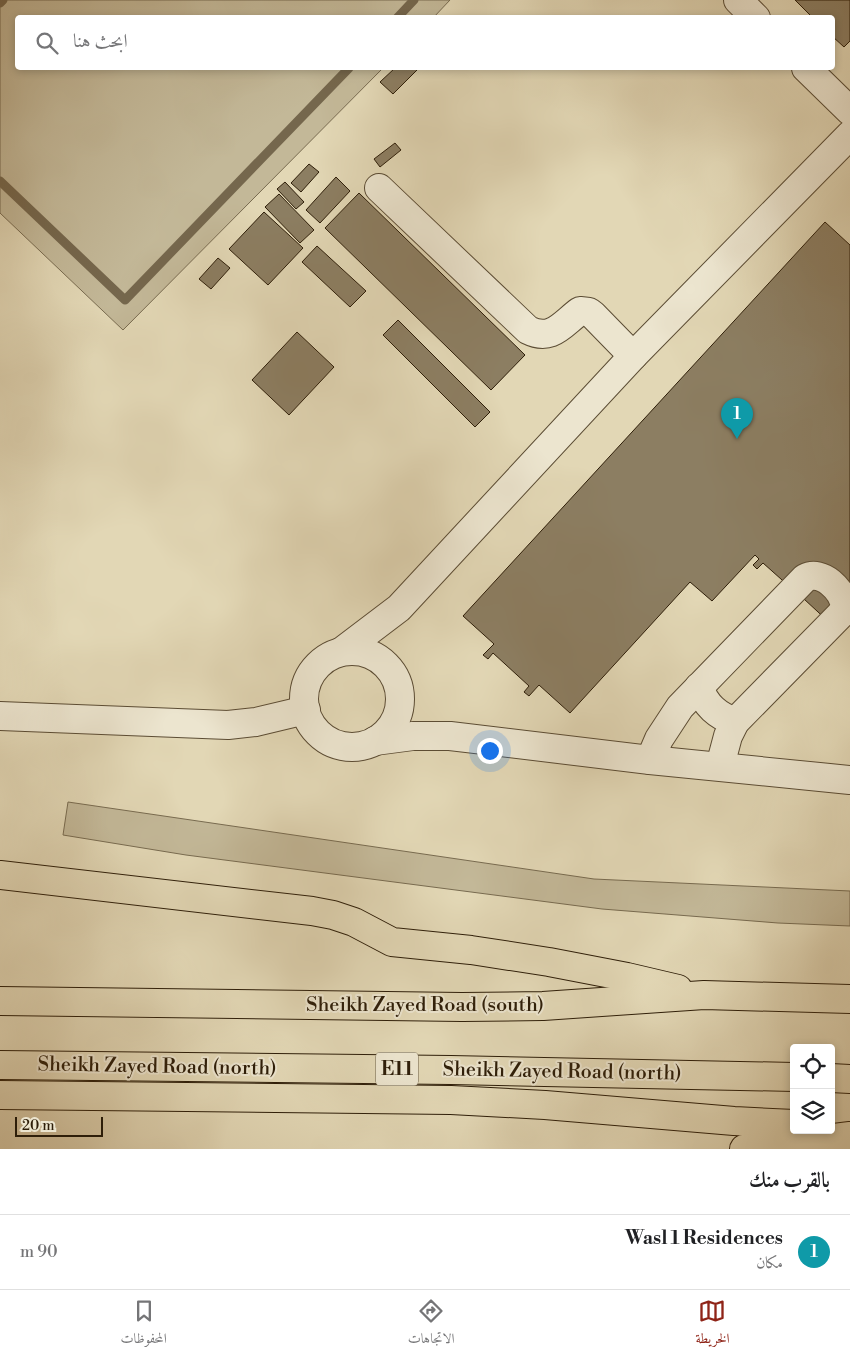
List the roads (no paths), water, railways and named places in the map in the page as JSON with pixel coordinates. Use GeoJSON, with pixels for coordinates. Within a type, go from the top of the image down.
{"type":"FeatureCollection","features":[{"type":"Feature","properties":{"kind":"highway"},"geometry":{"type":"LineString","coordinates":[[0,875],[312,911],[354,922],[392,942],[471,950],[549,962],[627,977],[704,995]]}},
{"type":"Feature","properties":{"kind":"highway","name":"Sheikh Zayed Road (south)"},"geometry":{"type":"LineString","coordinates":[[0,1001],[462,1007],[561,1005],[704,995],[850,999]]}},
{"type":"Feature","properties":{"kind":"highway","name":"Sheikh Zayed Road (north)"},"geometry":{"type":"LineString","coordinates":[[0,1065],[451,1070],[790,1078]]}},
{"type":"Feature","properties":{"kind":"highway"},"geometry":{"type":"LineString","coordinates":[[835,1078],[850,1079]]}},
{"type":"Feature","properties":{"kind":"highway"},"geometry":{"type":"LineString","coordinates":[[0,1095],[451,1100],[545,1104],[734,1121],[790,1124]]}},
{"type":"Feature","properties":{"kind":"highway"},"geometry":{"type":"LineString","coordinates":[[835,1125],[850,1126]]}},
{"type":"Feature","properties":{"kind":"highway"},"geometry":{"type":"LineString","coordinates":[[744,1149],[850,1136]]}},
{"type":"Feature","properties":{"kind":"street"},"geometry":{"type":"LineString","coordinates":[[738,0],[753,15]]}},
{"type":"Feature","properties":{"kind":"street"},"geometry":{"type":"LineString","coordinates":[[808,70],[850,111]]}},
{"type":"Feature","properties":{"kind":"street"},"geometry":{"type":"LineString","coordinates":[[341,652],[353,651],[375,657],[384,663],[396,679],[400,698],[394,723],[384,735],[365,745],[343,746],[333,742],[316,730],[306,710],[305,689],[308,679],[322,662],[341,652],[399,608],[633,356],[850,135]]}},
{"type":"Feature","properties":{"kind":"street"},"geometry":{"type":"LineString","coordinates":[[379,188],[528,330],[542,335],[549,334],[580,311],[585,311],[593,315],[633,356]]}},
{"type":"Feature","properties":{"kind":"street"},"geometry":{"type":"LineString","coordinates":[[650,760],[666,726],[680,707],[699,687],[805,578],[815,575],[826,579],[842,595],[845,607],[841,614],[736,722],[728,736],[720,766]]}},
{"type":"Feature","properties":{"kind":"street"},"geometry":{"type":"LineString","coordinates":[[384,663],[387,635],[399,608]]}},
{"type":"Feature","properties":{"kind":"street"},"geometry":{"type":"LineString","coordinates":[[699,687],[704,699],[712,710],[723,718],[736,722]]}},
{"type":"Feature","properties":{"kind":"street"},"geometry":{"type":"LineString","coordinates":[[400,698],[423,720],[450,736]]}},
{"type":"Feature","properties":{"kind":"street"},"geometry":{"type":"LineString","coordinates":[[0,716],[228,725],[256,722],[306,710]]}},
{"type":"Feature","properties":{"kind":"street"},"geometry":{"type":"LineString","coordinates":[[375,741],[412,736],[450,736],[650,760],[850,780]]}},
{"type":"Feature","properties":{"kind":"waterway"},"geometry":{"type":"LineString","coordinates":[[0,3],[3,0]]}},
{"type":"Feature","properties":{"kind":"waterway"},"geometry":{"type":"LineString","coordinates":[[400,15],[414,0]]}},
{"type":"Feature","properties":{"kind":"waterway"},"geometry":{"type":"LineString","coordinates":[[0,181],[125,300],[347,70]]}},
{"type":"Feature","properties":{"kind":"place","name":"Wasl 1 Residences"},"geometry":{"type":"Point","coordinates":[737,439]}}]}
